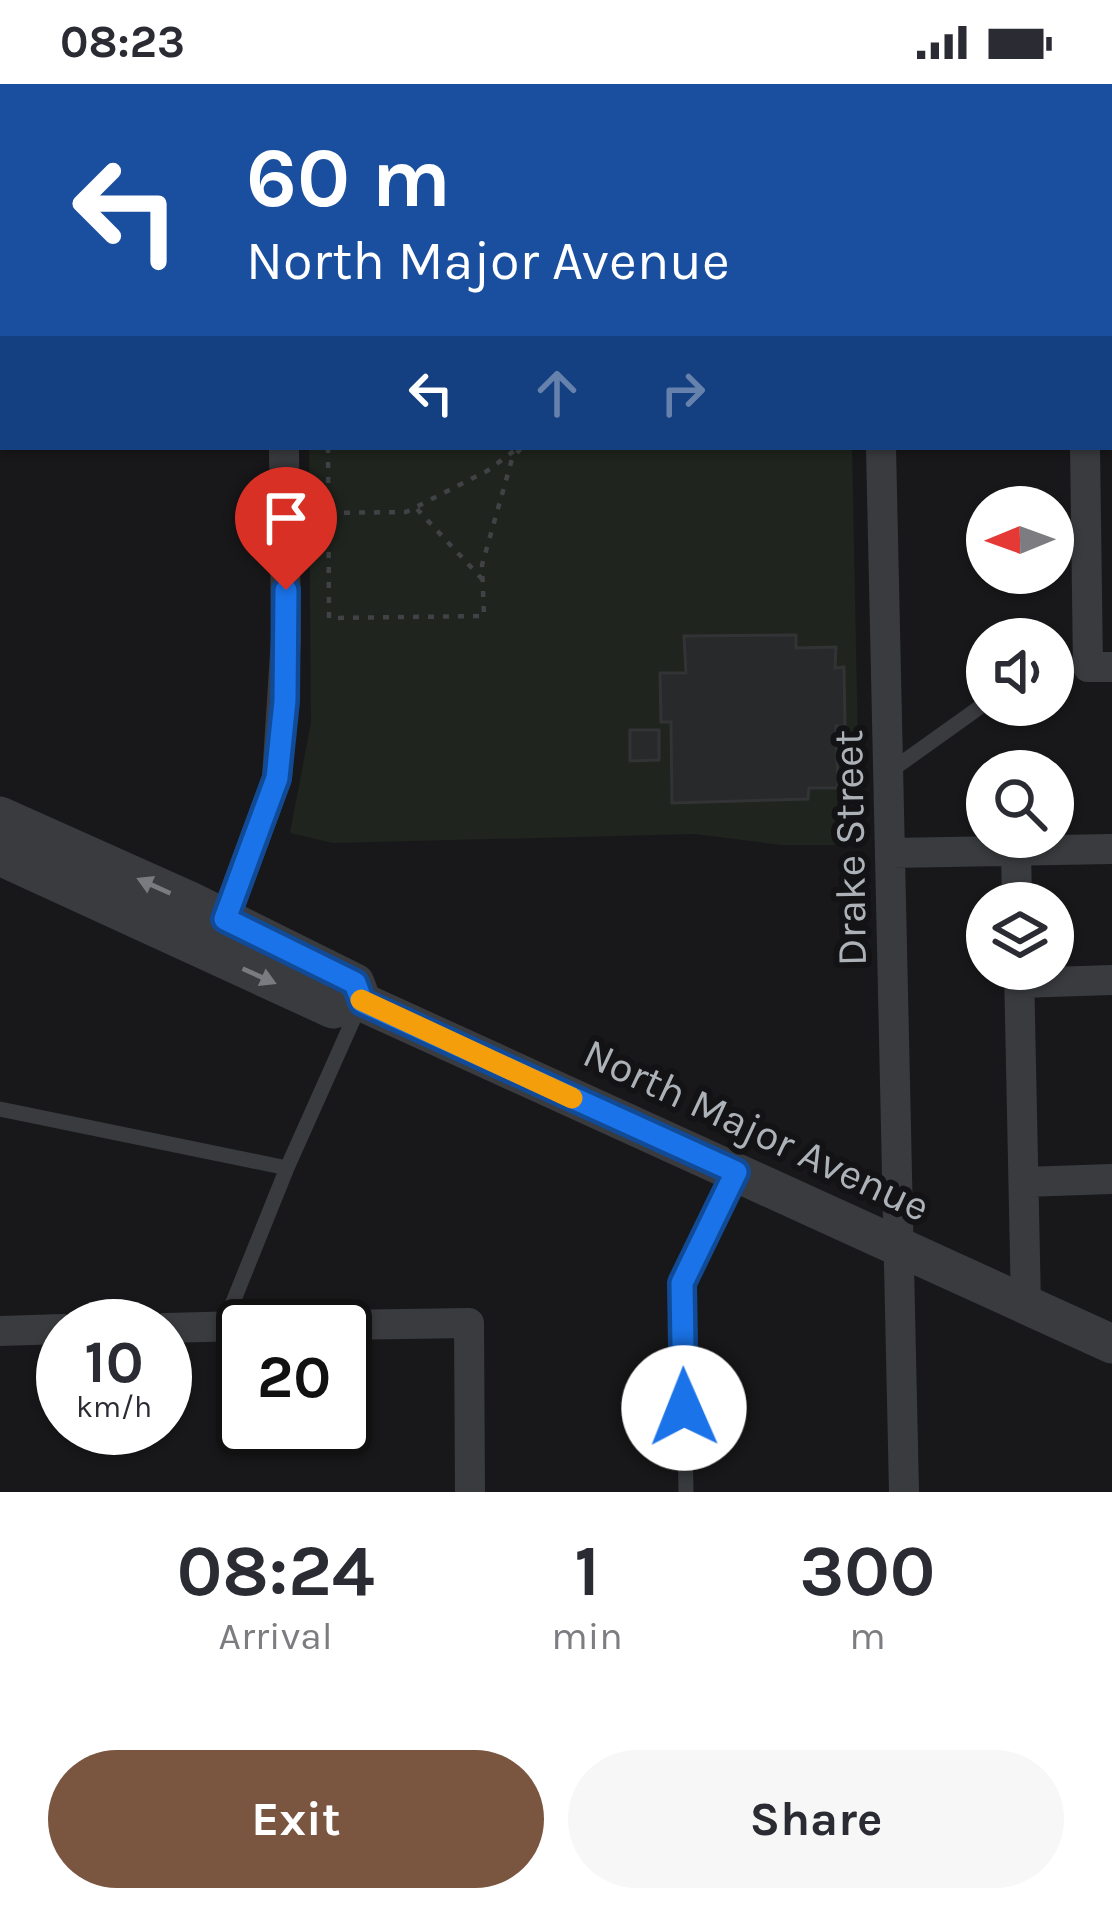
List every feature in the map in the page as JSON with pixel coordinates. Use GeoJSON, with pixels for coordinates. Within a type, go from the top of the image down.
{"type":"FeatureCollection","features":[{"type":"Feature","properties":{"kind":"street"},"geometry":{"type":"LineString","coordinates":[[225,919],[277,778],[286,659],[284,450]]}},
{"type":"Feature","properties":{"kind":"street","name":"Drake Street"},"geometry":{"type":"LineString","coordinates":[[881,450],[904,1492]]}},
{"type":"Feature","properties":{"kind":"street"},"geometry":{"type":"LineString","coordinates":[[1084,450],[1100,667]]}},
{"type":"Feature","properties":{"kind":"street","name":"North Major Avenue"},"geometry":{"type":"LineString","coordinates":[[0,817],[355,983],[362,1002]]}},
{"type":"Feature","properties":{"kind":"street"},"geometry":{"type":"LineString","coordinates":[[1074,849],[1112,849]]}},
{"type":"Feature","properties":{"kind":"street"},"geometry":{"type":"LineString","coordinates":[[891,853],[966,851]]}},
{"type":"Feature","properties":{"kind":"street","name":"North Major Avenue"},"geometry":{"type":"LineString","coordinates":[[0,856],[333,1010],[362,1002],[1112,1344]]}},
{"type":"Feature","properties":{"kind":"street"},"geometry":{"type":"LineString","coordinates":[[1074,978],[1112,980]]}},
{"type":"Feature","properties":{"kind":"street"},"geometry":{"type":"LineString","coordinates":[[1019,990],[1026,1305]]}},
{"type":"Feature","properties":{"kind":"street"},"geometry":{"type":"LineString","coordinates":[[1024,1182],[1112,1179]]}},
{"type":"Feature","properties":{"kind":"street"},"geometry":{"type":"LineString","coordinates":[[372,1324],[469,1323],[470,1492]]}},
{"type":"Feature","properties":{"kind":"street"},"geometry":{"type":"LineString","coordinates":[[0,1330],[36,1330]]}},
{"type":"Feature","properties":{"kind":"lane"},"geometry":{"type":"LineString","coordinates":[[889,772],[966,717]]}},
{"type":"Feature","properties":{"kind":"lane"},"geometry":{"type":"LineString","coordinates":[[242,1299],[287,1168],[362,1002]]}},
{"type":"Feature","properties":{"kind":"lane"},"geometry":{"type":"LineString","coordinates":[[0,1108],[287,1168]]}},
{"type":"Feature","properties":{"kind":"lane"},"geometry":{"type":"LineString","coordinates":[[686,1492],[682,1283],[736,1172]]}},
{"type":"Feature","properties":{"kind":"path"},"geometry":{"type":"LineString","coordinates":[[328,450],[329,618],[484,616],[483,580],[494,516],[519,450]]}},
{"type":"Feature","properties":{"kind":"path"},"geometry":{"type":"LineString","coordinates":[[329,513],[406,512],[487,471],[517,450]]}},
{"type":"Feature","properties":{"kind":"path"},"geometry":{"type":"LineString","coordinates":[[415,507],[483,580]]}},
{"type":"Feature","properties":{"kind":"shaded area"},"geometry":{"type":"Polygon","coordinates":[[[309,450],[852,450],[860,845],[781,845],[695,834],[333,843],[290,833],[311,722],[309,450]]]}},
{"type":"Feature","properties":{"kind":"building"},"geometry":{"type":"Polygon","coordinates":[[[796,635],[796,648],[836,647],[835,668],[844,667],[845,726],[836,726],[838,788],[809,788],[808,799],[672,803],[671,722],[661,722],[660,673],[686,673],[684,636],[796,635]]]}},
{"type":"Feature","properties":{"kind":"building"},"geometry":{"type":"Polygon","coordinates":[[[630,730],[659,730],[659,760],[630,761],[630,730]]]}},
{"type":"Feature","properties":{"kind":"slow traffic"},"geometry":{"type":"LineString","coordinates":[[361,1000],[572,1098]]}},
{"type":"Feature","properties":{"kind":"route"},"geometry":{"type":"LineString","coordinates":[[286,590],[285,701],[277,778],[225,919],[355,983],[362,1002],[736,1172],[682,1283],[684,1408]]}}]}
